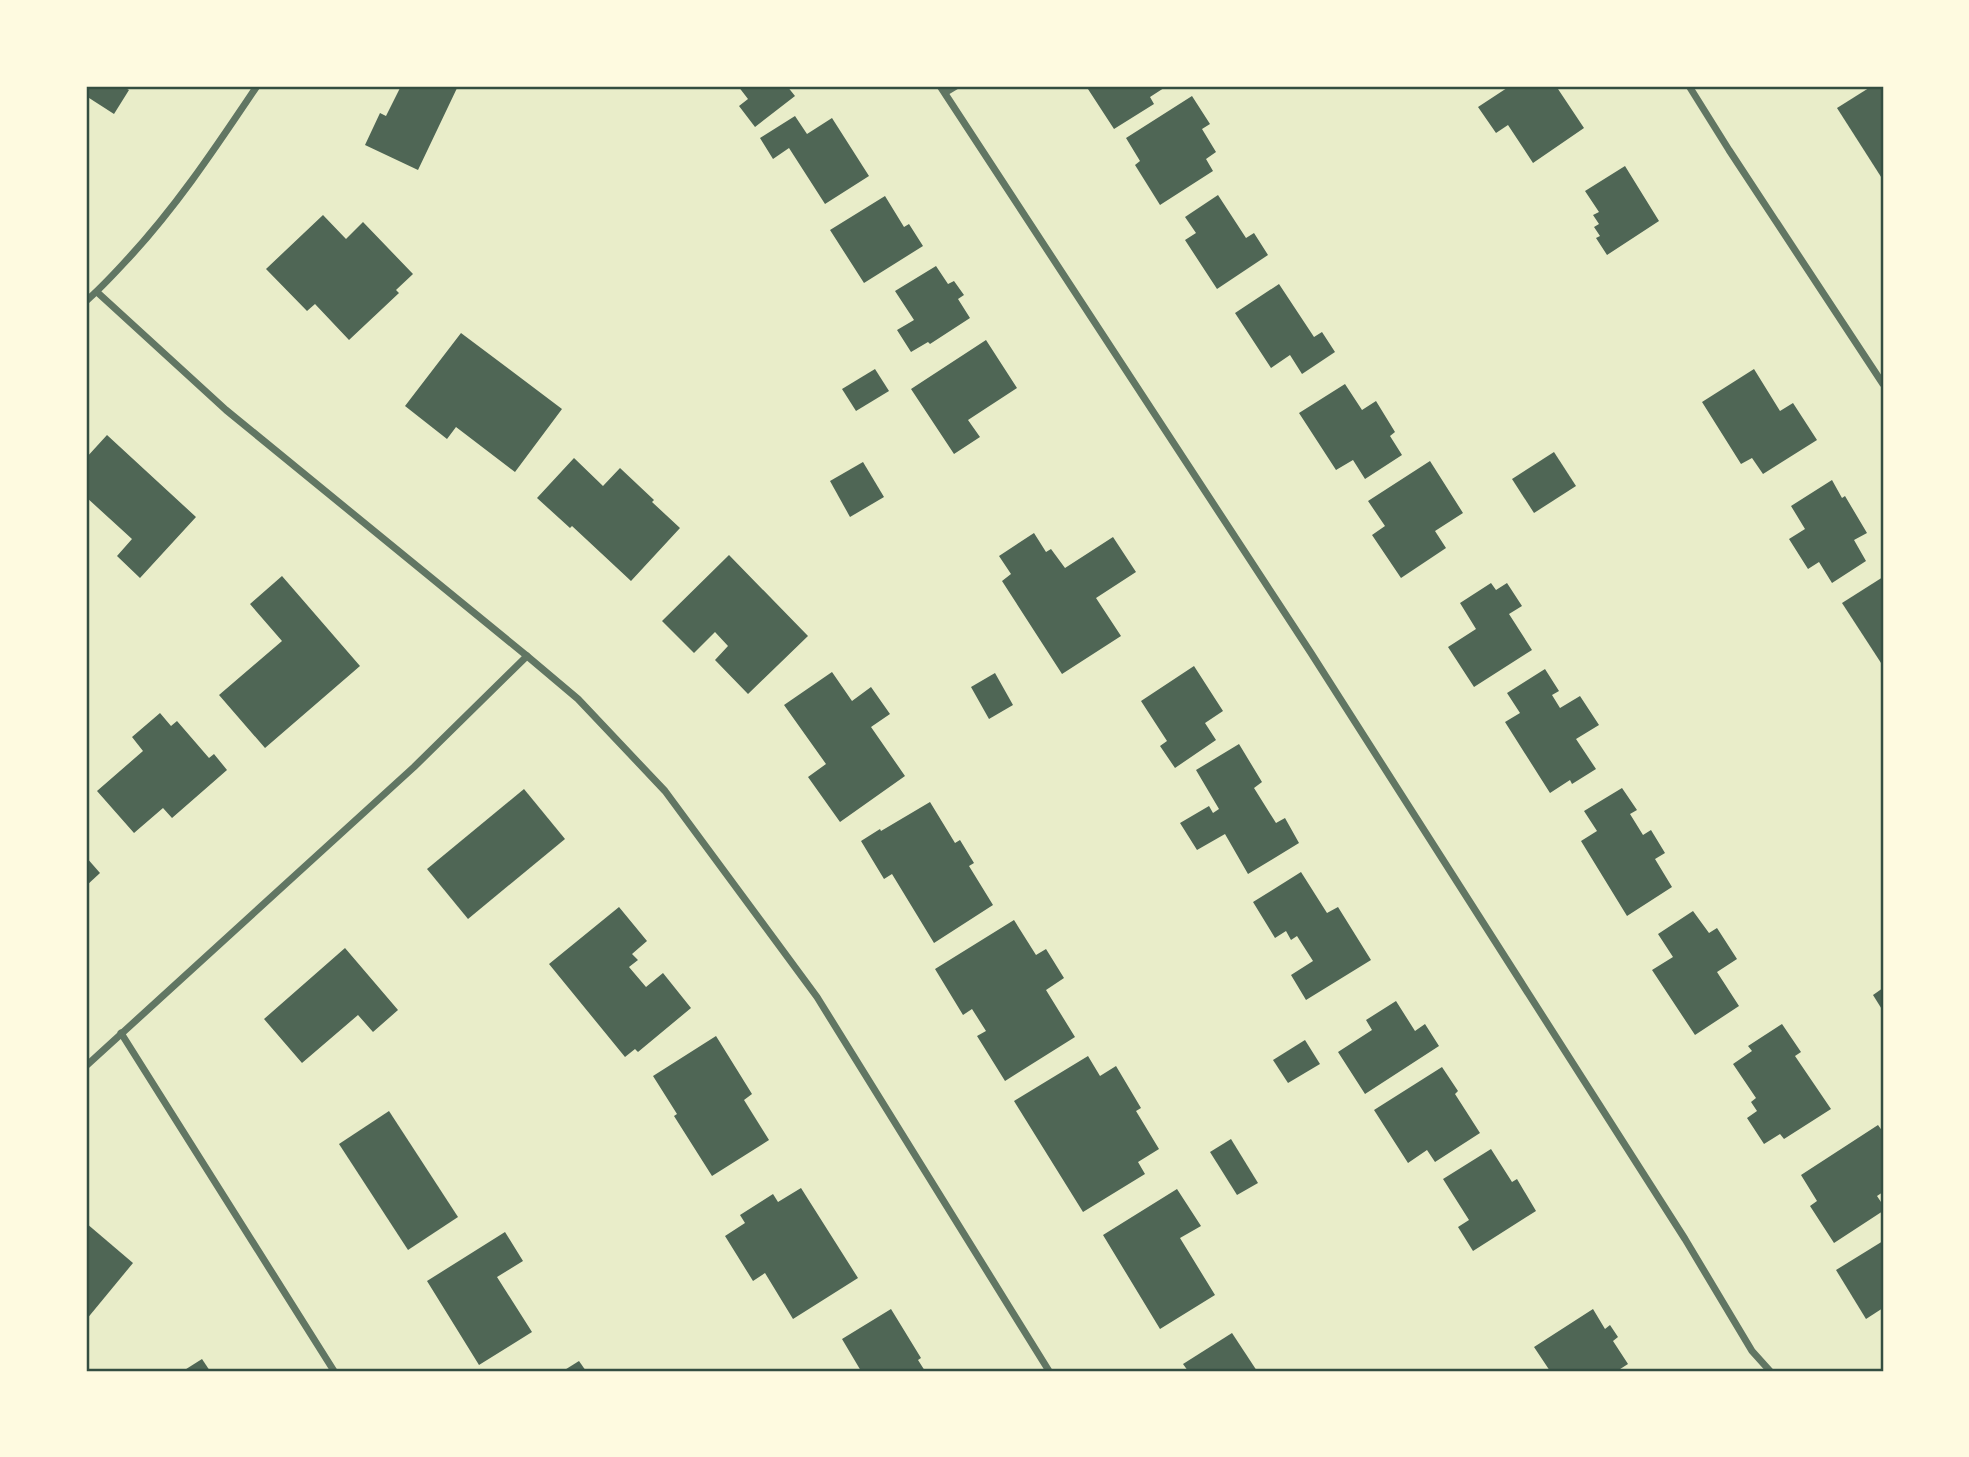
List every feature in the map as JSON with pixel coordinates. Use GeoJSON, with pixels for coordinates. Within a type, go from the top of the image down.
{"type":"FeatureCollection","features":[{"type":"Feature","properties":{"kind":"street"},"geometry":{"type":"LineString","coordinates":[[86,301],[150,236],[219,143],[257,86]]}},
{"type":"Feature","properties":{"kind":"street"},"geometry":{"type":"LineString","coordinates":[[956,86],[943,89],[1326,677],[1685,1239],[1752,1351],[1770,1371]]}},
{"type":"Feature","properties":{"kind":"street"},"geometry":{"type":"LineString","coordinates":[[1689,86],[1883,384]]}},
{"type":"Feature","properties":{"kind":"street"},"geometry":{"type":"LineString","coordinates":[[97,292],[226,410],[578,699],[665,791],[809,986],[1049,1371]]}},
{"type":"Feature","properties":{"kind":"street"},"geometry":{"type":"LineString","coordinates":[[86,1066],[414,767],[527,656]]}},
{"type":"Feature","properties":{"kind":"street"},"geometry":{"type":"LineString","coordinates":[[121,1033],[334,1371]]}},
{"type":"Feature","properties":{"kind":"building"},"geometry":{"type":"Polygon","coordinates":[[[86,86],[122,86],[129,90],[114,114],[86,96],[86,86]]]}},
{"type":"Feature","properties":{"kind":"building"},"geometry":{"type":"Polygon","coordinates":[[[401,86],[458,86],[418,170],[365,145],[380,113],[386,116],[401,86]]]}},
{"type":"Feature","properties":{"kind":"building"},"geometry":{"type":"Polygon","coordinates":[[[738,86],[787,86],[795,96],[755,127],[739,106],[748,99],[738,86]]]}},
{"type":"Feature","properties":{"kind":"building"},"geometry":{"type":"Polygon","coordinates":[[[1086,86],[1167,86],[1150,97],[1154,104],[1114,129],[1086,86]]]}},
{"type":"Feature","properties":{"kind":"building"},"geometry":{"type":"Polygon","coordinates":[[[1510,86],[1556,86],[1584,128],[1533,163],[1508,125],[1496,133],[1478,107],[1510,86]]]}},
{"type":"Feature","properties":{"kind":"building"},"geometry":{"type":"Polygon","coordinates":[[[1872,86],[1880,86],[1883,91],[1883,180],[1837,108],[1872,86]]]}},
{"type":"Feature","properties":{"kind":"building"},"geometry":{"type":"Polygon","coordinates":[[[1192,96],[1210,124],[1202,129],[1216,152],[1206,159],[1213,171],[1160,205],[1135,165],[1140,161],[1126,138],[1192,96]]]}},
{"type":"Feature","properties":{"kind":"building"},"geometry":{"type":"Polygon","coordinates":[[[795,116],[807,134],[832,118],[869,176],[825,204],[789,148],[773,159],[760,138],[795,116]]]}},
{"type":"Feature","properties":{"kind":"building"},"geometry":{"type":"Polygon","coordinates":[[[1625,166],[1659,221],[1607,255],[1596,238],[1600,236],[1594,227],[1599,224],[1593,215],[1599,212],[1585,191],[1625,166]]]}},
{"type":"Feature","properties":{"kind":"building"},"geometry":{"type":"Polygon","coordinates":[[[1218,195],[1246,238],[1254,233],[1268,255],[1217,289],[1185,240],[1196,233],[1185,217],[1218,195]]]}},
{"type":"Feature","properties":{"kind":"building"},"geometry":{"type":"Polygon","coordinates":[[[885,196],[904,227],[909,224],[923,246],[864,283],[830,230],[885,196]]]}},
{"type":"Feature","properties":{"kind":"building"},"geometry":{"type":"Polygon","coordinates":[[[323,215],[346,239],[363,222],[413,274],[396,290],[399,293],[349,340],[315,304],[307,311],[266,269],[323,215]]]}},
{"type":"Feature","properties":{"kind":"building"},"geometry":{"type":"Polygon","coordinates":[[[936,266],[948,284],[954,281],[964,295],[958,299],[970,318],[930,344],[928,342],[911,352],[897,330],[914,320],[895,291],[936,266]]]}},
{"type":"Feature","properties":{"kind":"building"},"geometry":{"type":"Polygon","coordinates":[[[1279,284],[1314,337],[1322,332],[1335,352],[1302,374],[1290,355],[1271,368],[1235,313],[1279,284]]]}},
{"type":"Feature","properties":{"kind":"building"},"geometry":{"type":"Polygon","coordinates":[[[461,333],[562,409],[515,472],[456,427],[447,439],[405,406],[461,333]]]}},
{"type":"Feature","properties":{"kind":"building"},"geometry":{"type":"Polygon","coordinates":[[[986,340],[1017,388],[968,420],[980,437],[954,454],[911,389],[986,340]]]}},
{"type":"Feature","properties":{"kind":"building"},"geometry":{"type":"Polygon","coordinates":[[[875,369],[889,391],[856,411],[842,389],[875,369]]]}},
{"type":"Feature","properties":{"kind":"building"},"geometry":{"type":"Polygon","coordinates":[[[1754,369],[1780,411],[1793,403],[1817,440],[1763,474],[1752,458],[1741,464],[1702,402],[1754,369]]]}},
{"type":"Feature","properties":{"kind":"building"},"geometry":{"type":"Polygon","coordinates":[[[1345,384],[1362,410],[1376,401],[1395,432],[1390,436],[1402,455],[1365,479],[1353,460],[1336,470],[1299,413],[1345,384]]]}},
{"type":"Feature","properties":{"kind":"building"},"geometry":{"type":"Polygon","coordinates":[[[107,435],[196,517],[140,578],[117,556],[132,539],[86,497],[86,458],[107,435]]]}},
{"type":"Feature","properties":{"kind":"building"},"geometry":{"type":"Polygon","coordinates":[[[1554,452],[1576,486],[1534,513],[1512,479],[1554,452]]]}},
{"type":"Feature","properties":{"kind":"building"},"geometry":{"type":"Polygon","coordinates":[[[574,458],[603,486],[620,468],[680,528],[631,581],[572,526],[570,528],[537,498],[574,458]]]}},
{"type":"Feature","properties":{"kind":"building"},"geometry":{"type":"Polygon","coordinates":[[[1430,461],[1463,513],[1435,531],[1446,548],[1401,578],[1372,535],[1385,526],[1368,501],[1430,461]]]}},
{"type":"Feature","properties":{"kind":"building"},"geometry":{"type":"Polygon","coordinates":[[[863,462],[884,497],[850,517],[830,481],[863,462]]]}},
{"type":"Feature","properties":{"kind":"building"},"geometry":{"type":"Polygon","coordinates":[[[1832,480],[1867,533],[1854,540],[1866,561],[1832,583],[1819,562],[1808,569],[1789,539],[1805,529],[1791,506],[1832,480]]]}},
{"type":"Feature","properties":{"kind":"building"},"geometry":{"type":"Polygon","coordinates":[[[1034,533],[1046,552],[1051,549],[1065,568],[1113,537],[1136,572],[1096,598],[1121,636],[1062,674],[1002,581],[1011,574],[999,556],[1034,533]]]}},
{"type":"Feature","properties":{"kind":"building"},"geometry":{"type":"Polygon","coordinates":[[[729,555],[808,636],[748,694],[715,660],[728,646],[715,632],[694,653],[662,621],[729,555]]]}},
{"type":"Feature","properties":{"kind":"building"},"geometry":{"type":"Polygon","coordinates":[[[282,576],[360,666],[265,748],[219,695],[282,641],[250,604],[282,576]]]}},
{"type":"Feature","properties":{"kind":"building"},"geometry":{"type":"Polygon","coordinates":[[[1883,577],[1883,666],[1842,603],[1883,577]]]}},
{"type":"Feature","properties":{"kind":"building"},"geometry":{"type":"Polygon","coordinates":[[[1491,583],[1496,590],[1507,583],[1522,606],[1509,614],[1532,650],[1474,687],[1448,647],[1476,629],[1460,603],[1491,583]]]}},
{"type":"Feature","properties":{"kind":"building"},"geometry":{"type":"Polygon","coordinates":[[[1194,666],[1223,711],[1205,723],[1216,740],[1175,768],[1160,746],[1167,741],[1141,701],[1194,666]]]}},
{"type":"Feature","properties":{"kind":"building"},"geometry":{"type":"Polygon","coordinates":[[[1545,669],[1559,691],[1552,695],[1560,708],[1580,696],[1599,725],[1576,739],[1596,769],[1572,784],[1570,780],[1550,793],[1505,722],[1520,713],[1507,693],[1545,669]]]}},
{"type":"Feature","properties":{"kind":"building"},"geometry":{"type":"Polygon","coordinates":[[[832,672],[852,701],[871,687],[890,714],[871,727],[905,776],[840,822],[808,777],[826,764],[784,705],[832,672]]]}},
{"type":"Feature","properties":{"kind":"building"},"geometry":{"type":"Polygon","coordinates":[[[995,673],[1013,705],[989,719],[971,687],[995,673]]]}},
{"type":"Feature","properties":{"kind":"building"},"geometry":{"type":"Polygon","coordinates":[[[160,713],[171,726],[177,721],[209,758],[214,754],[227,770],[172,818],[163,808],[134,833],[97,791],[143,751],[132,737],[160,713]]]}},
{"type":"Feature","properties":{"kind":"building"},"geometry":{"type":"Polygon","coordinates":[[[1239,744],[1262,782],[1254,788],[1276,823],[1285,818],[1299,843],[1248,874],[1225,834],[1197,850],[1180,823],[1209,806],[1213,813],[1219,809],[1196,770],[1239,744]]]}},
{"type":"Feature","properties":{"kind":"building"},"geometry":{"type":"Polygon","coordinates":[[[1622,788],[1637,810],[1630,814],[1643,835],[1651,830],[1665,853],[1655,859],[1672,887],[1627,916],[1581,841],[1597,831],[1584,811],[1622,788]]]}},
{"type":"Feature","properties":{"kind":"building"},"geometry":{"type":"Polygon","coordinates":[[[524,789],[565,839],[468,919],[427,869],[524,789]]]}},
{"type":"Feature","properties":{"kind":"building"},"geometry":{"type":"Polygon","coordinates":[[[930,802],[955,843],[960,840],[974,863],[969,866],[993,905],[934,943],[892,874],[884,879],[861,841],[930,802]]]}},
{"type":"Feature","properties":{"kind":"building"},"geometry":{"type":"Polygon","coordinates":[[[86,857],[100,873],[86,886],[86,857]]]}},
{"type":"Feature","properties":{"kind":"building"},"geometry":{"type":"Polygon","coordinates":[[[1301,872],[1327,913],[1338,907],[1371,960],[1306,1000],[1291,975],[1313,961],[1297,936],[1291,940],[1286,931],[1275,938],[1253,902],[1301,872]]]}},
{"type":"Feature","properties":{"kind":"building"},"geometry":{"type":"Polygon","coordinates":[[[619,907],[647,941],[632,954],[638,960],[629,967],[646,987],[663,973],[691,1008],[638,1052],[635,1049],[625,1057],[549,964],[619,907]]]}},
{"type":"Feature","properties":{"kind":"building"},"geometry":{"type":"Polygon","coordinates":[[[1693,911],[1709,933],[1717,928],[1737,959],[1717,972],[1739,1006],[1695,1035],[1652,970],[1673,957],[1658,934],[1693,911]]]}},
{"type":"Feature","properties":{"kind":"building"},"geometry":{"type":"Polygon","coordinates":[[[1014,920],[1036,955],[1046,949],[1064,978],[1046,990],[1075,1037],[1005,1081],[977,1036],[986,1031],[972,1009],[963,1015],[935,969],[1014,920]]]}},
{"type":"Feature","properties":{"kind":"building"},"geometry":{"type":"Polygon","coordinates":[[[345,948],[398,1010],[373,1032],[358,1015],[302,1063],[264,1019],[345,948]]]}},
{"type":"Feature","properties":{"kind":"building"},"geometry":{"type":"Polygon","coordinates":[[[1883,988],[1883,1011],[1873,995],[1883,988]]]}},
{"type":"Feature","properties":{"kind":"building"},"geometry":{"type":"Polygon","coordinates":[[[1396,1001],[1415,1031],[1425,1024],[1439,1046],[1365,1094],[1338,1052],[1372,1030],[1366,1020],[1396,1001]]]}},
{"type":"Feature","properties":{"kind":"building"},"geometry":{"type":"Polygon","coordinates":[[[1782,1024],[1801,1052],[1795,1056],[1831,1109],[1784,1139],[1780,1134],[1764,1144],[1747,1118],[1757,1111],[1751,1102],[1756,1098],[1733,1064],[1752,1051],[1748,1046],[1782,1024]]]}},
{"type":"Feature","properties":{"kind":"building"},"geometry":{"type":"Polygon","coordinates":[[[716,1036],[752,1094],[744,1100],[769,1140],[712,1176],[674,1116],[677,1114],[653,1076],[716,1036]]]}},
{"type":"Feature","properties":{"kind":"building"},"geometry":{"type":"Polygon","coordinates":[[[1305,1040],[1320,1064],[1288,1083],[1273,1060],[1305,1040]]]}},
{"type":"Feature","properties":{"kind":"building"},"geometry":{"type":"Polygon","coordinates":[[[1088,1056],[1100,1076],[1116,1066],[1141,1108],[1136,1111],[1159,1149],[1138,1162],[1145,1174],[1083,1212],[1014,1101],[1088,1056]]]}},
{"type":"Feature","properties":{"kind":"building"},"geometry":{"type":"Polygon","coordinates":[[[1442,1067],[1458,1091],[1455,1094],[1480,1133],[1435,1162],[1427,1150],[1408,1163],[1374,1110],[1442,1067]]]}},
{"type":"Feature","properties":{"kind":"building"},"geometry":{"type":"Polygon","coordinates":[[[389,1111],[458,1217],[408,1250],[339,1144],[389,1111]]]}},
{"type":"Feature","properties":{"kind":"building"},"geometry":{"type":"Polygon","coordinates":[[[1878,1125],[1883,1132],[1883,1192],[1877,1196],[1883,1205],[1883,1211],[1834,1243],[1810,1206],[1817,1201],[1801,1175],[1878,1125]]]}},
{"type":"Feature","properties":{"kind":"building"},"geometry":{"type":"Polygon","coordinates":[[[1231,1139],[1258,1183],[1237,1195],[1210,1152],[1231,1139]]]}},
{"type":"Feature","properties":{"kind":"building"},"geometry":{"type":"Polygon","coordinates":[[[1491,1149],[1512,1182],[1517,1179],[1536,1211],[1473,1251],[1458,1227],[1469,1220],[1443,1179],[1491,1149]]]}},
{"type":"Feature","properties":{"kind":"building"},"geometry":{"type":"Polygon","coordinates":[[[801,1188],[858,1278],[793,1319],[765,1273],[753,1281],[725,1236],[745,1223],[740,1215],[773,1194],[778,1202],[801,1188]]]}},
{"type":"Feature","properties":{"kind":"building"},"geometry":{"type":"Polygon","coordinates":[[[1177,1189],[1201,1226],[1180,1238],[1215,1295],[1160,1329],[1103,1235],[1177,1189]]]}},
{"type":"Feature","properties":{"kind":"building"},"geometry":{"type":"Polygon","coordinates":[[[86,1223],[133,1263],[86,1320],[86,1223]]]}},
{"type":"Feature","properties":{"kind":"building"},"geometry":{"type":"Polygon","coordinates":[[[505,1232],[523,1261],[497,1277],[532,1332],[479,1365],[427,1281],[505,1232]]]}},
{"type":"Feature","properties":{"kind":"building"},"geometry":{"type":"Polygon","coordinates":[[[1883,1241],[1883,1308],[1866,1319],[1836,1270],[1883,1241]]]}},
{"type":"Feature","properties":{"kind":"building"},"geometry":{"type":"Polygon","coordinates":[[[891,1309],[921,1358],[918,1360],[925,1371],[861,1371],[842,1339],[891,1309]]]}},
{"type":"Feature","properties":{"kind":"building"},"geometry":{"type":"Polygon","coordinates":[[[1593,1309],[1605,1329],[1610,1325],[1618,1337],[1613,1341],[1628,1364],[1617,1371],[1550,1371],[1534,1347],[1593,1309]]]}},
{"type":"Feature","properties":{"kind":"building"},"geometry":{"type":"Polygon","coordinates":[[[1232,1333],[1257,1371],[1188,1371],[1183,1364],[1232,1333]]]}},
{"type":"Feature","properties":{"kind":"building"},"geometry":{"type":"Polygon","coordinates":[[[202,1359],[210,1371],[183,1371],[202,1359]]]}},
{"type":"Feature","properties":{"kind":"building"},"geometry":{"type":"Polygon","coordinates":[[[579,1361],[586,1371],[563,1371],[579,1361]]]}}]}
